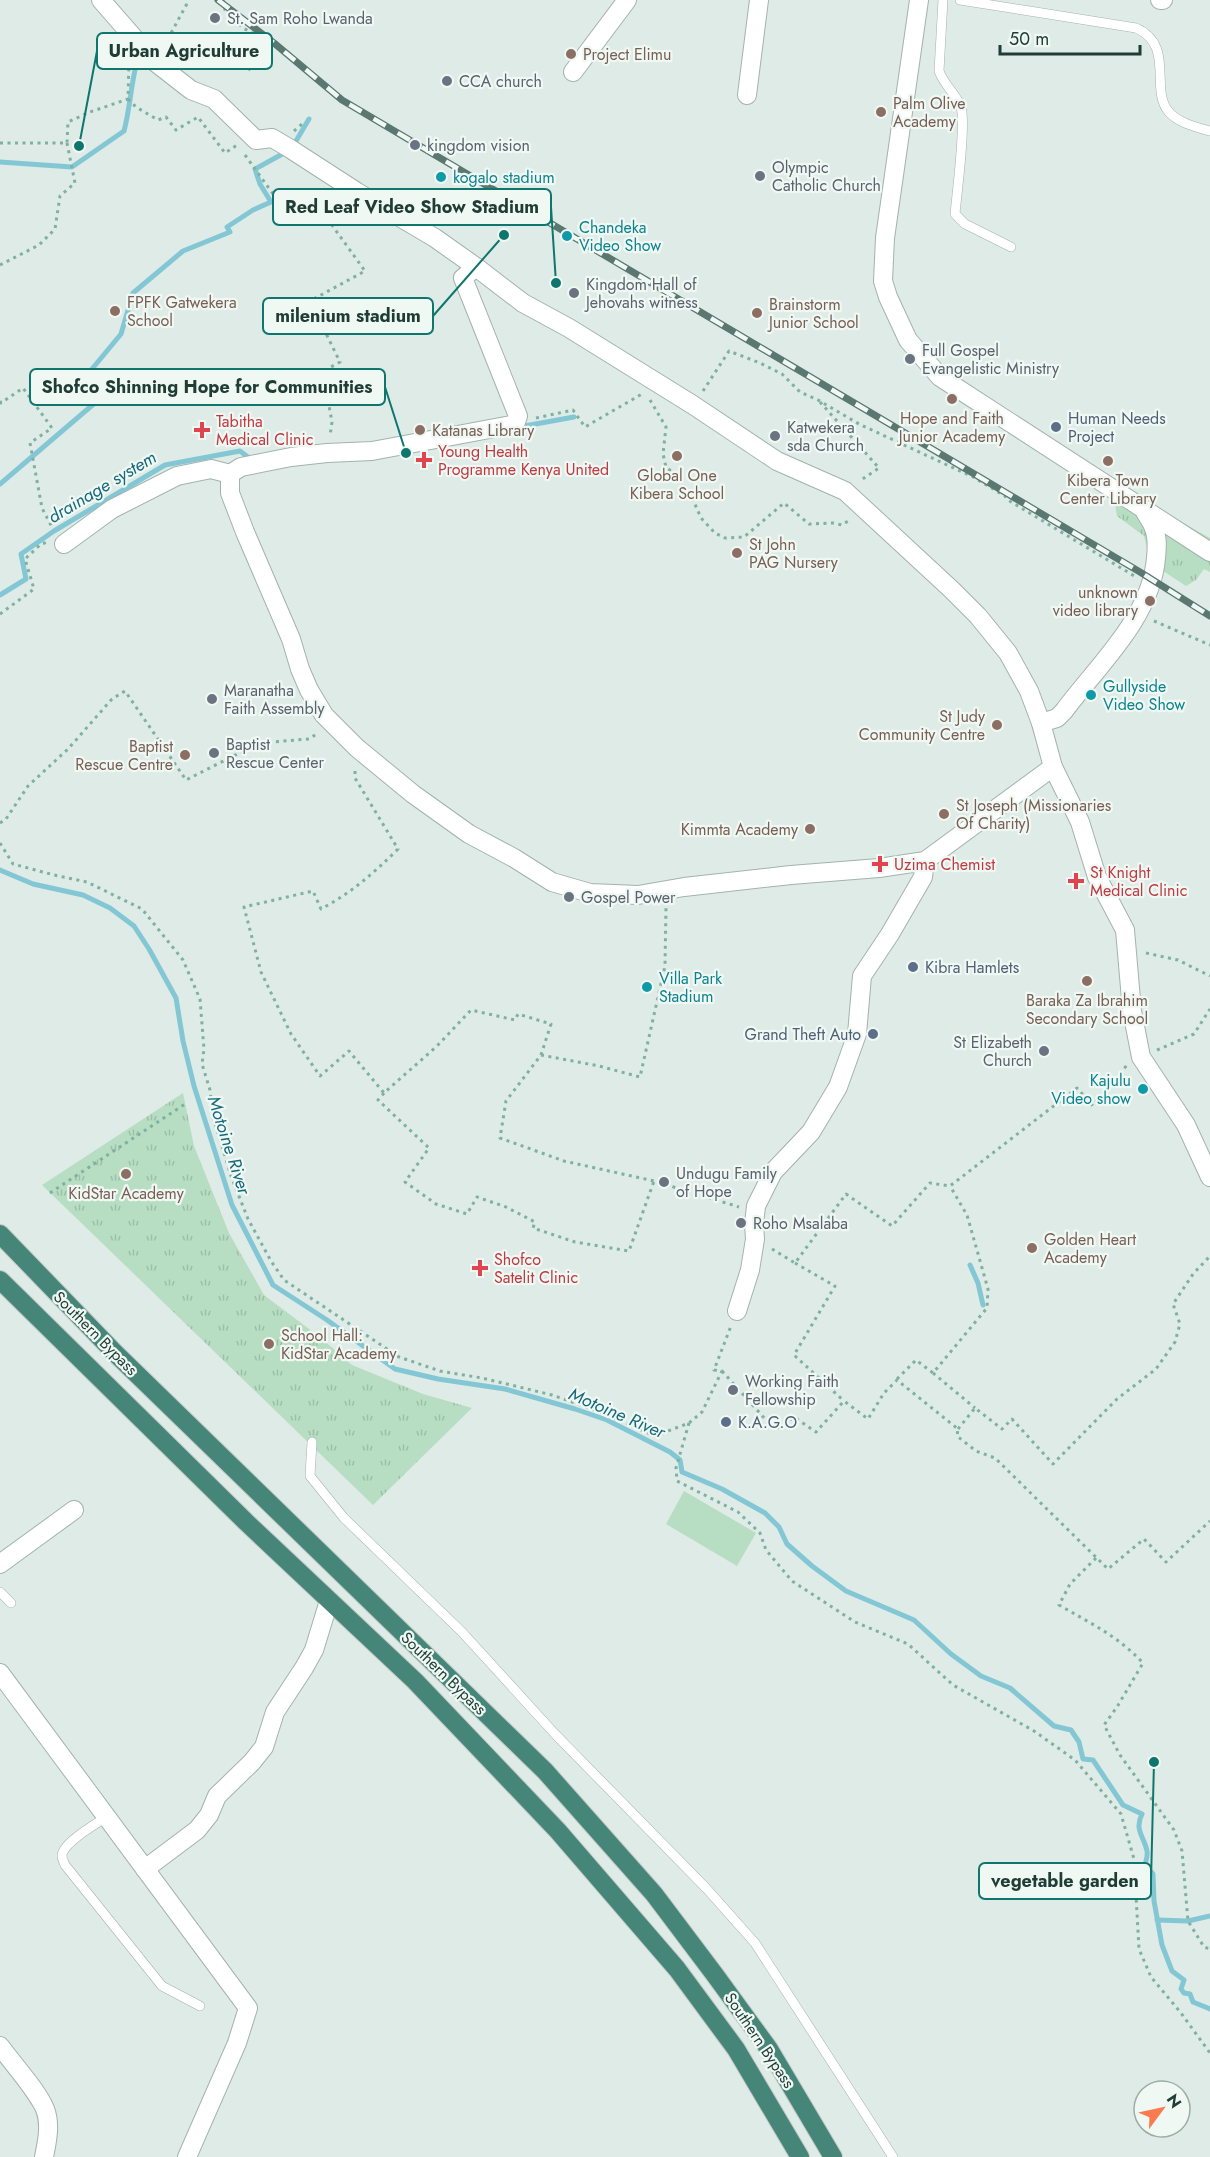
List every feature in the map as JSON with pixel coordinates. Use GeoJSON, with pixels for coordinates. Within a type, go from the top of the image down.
{"type":"FeatureCollection","features":[{"type":"Feature","properties":{"kind":"highway","name":"Southern Bypass"},"geometry":{"type":"LineString","coordinates":[[0,1234],[115,1353],[545,1771],[654,1894],[716,1975],[769,2049],[833,2157]]}},
{"type":"Feature","properties":{"kind":"highway","name":"Southern Bypass"},"geometry":{"type":"LineString","coordinates":[[0,1280],[246,1522],[415,1682],[558,1831],[677,1969],[736,2049],[800,2157]]}},
{"type":"Feature","properties":{"kind":"street"},"geometry":{"type":"LineString","coordinates":[[101,0],[155,62],[191,90],[214,99],[256,140],[272,138],[435,238],[523,303],[569,328],[693,405],[777,461],[845,491],[978,616],[1008,653],[1029,691],[1041,723],[1053,767],[1080,822],[1097,876],[1125,930],[1132,1011],[1141,1057],[1186,1125],[1210,1177]]}},
{"type":"Feature","properties":{"kind":"street"},"geometry":{"type":"LineString","coordinates":[[573,72],[627,0]]}},
{"type":"Feature","properties":{"kind":"street"},"geometry":{"type":"LineString","coordinates":[[747,95],[759,0]]}},
{"type":"Feature","properties":{"kind":"street"},"geometry":{"type":"LineString","coordinates":[[919,0],[885,238],[883,280],[888,297],[908,340],[940,377],[1210,552]]}},
{"type":"Feature","properties":{"kind":"street"},"geometry":{"type":"LineString","coordinates":[[64,544],[112,509],[177,476],[211,469],[230,474],[241,467],[327,453],[372,451],[511,425],[516,422],[518,417],[463,278],[476,267]]}},
{"type":"Feature","properties":{"kind":"street"},"geometry":{"type":"LineString","coordinates":[[230,474],[230,493],[262,575],[291,639],[300,669],[324,715],[357,748],[413,795],[469,834],[552,882],[590,893],[638,895],[791,875],[879,868],[925,861],[1053,767]]}},
{"type":"Feature","properties":{"kind":"street"},"geometry":{"type":"LineString","coordinates":[[1041,723],[1060,716],[1120,643],[1154,580],[1157,546],[1154,528],[1143,509]]}},
{"type":"Feature","properties":{"kind":"street"},"geometry":{"type":"LineString","coordinates":[[737,1311],[750,1270],[755,1239],[756,1206],[773,1172],[811,1132],[838,1087],[856,1035],[862,976],[923,878],[925,861]]}},
{"type":"Feature","properties":{"kind":"street"},"geometry":{"type":"LineString","coordinates":[[0,1564],[74,1510]]}},
{"type":"Feature","properties":{"kind":"street"},"geometry":{"type":"LineString","coordinates":[[145,1869],[197,1830],[209,1815],[217,1796],[264,1747],[274,1712],[314,1650],[330,1601]]}},
{"type":"Feature","properties":{"kind":"street"},"geometry":{"type":"LineString","coordinates":[[0,1673],[248,2008],[237,2043],[188,2157]]}},
{"type":"Feature","properties":{"kind":"street"},"geometry":{"type":"LineString","coordinates":[[0,2046],[45,2109],[48,2140],[44,2157]]}},
{"type":"Feature","properties":{"kind":"lane"},"geometry":{"type":"LineString","coordinates":[[943,0],[939,71],[942,79],[957,98],[963,115],[955,214],[965,224],[1011,247]]}},
{"type":"Feature","properties":{"kind":"lane"},"geometry":{"type":"LineString","coordinates":[[960,0],[1136,28],[1146,32],[1153,41],[1158,54],[1163,98],[1167,110],[1188,124],[1210,131]]}},
{"type":"Feature","properties":{"kind":"lane"},"geometry":{"type":"LineString","coordinates":[[312,1442],[310,1476],[344,1518],[462,1632],[555,1734],[706,1888],[755,1943],[893,2157]]}},
{"type":"Feature","properties":{"kind":"lane"},"geometry":{"type":"LineString","coordinates":[[0,1592],[11,1603]]}},
{"type":"Feature","properties":{"kind":"lane"},"geometry":{"type":"LineString","coordinates":[[106,1817],[64,1848],[62,1856],[65,1865],[162,1986],[200,2006]]}},
{"type":"Feature","properties":{"kind":"path"},"geometry":{"type":"LineString","coordinates":[[155,62],[189,0]]}},
{"type":"Feature","properties":{"kind":"path"},"geometry":{"type":"LineString","coordinates":[[223,0],[225,10],[243,28],[268,42],[266,49],[247,72]]}},
{"type":"Feature","properties":{"kind":"path"},"geometry":{"type":"LineString","coordinates":[[129,58],[128,99],[136,107],[158,120],[166,117],[176,130],[198,117],[225,153],[237,145]]}},
{"type":"Feature","properties":{"kind":"path"},"geometry":{"type":"LineString","coordinates":[[0,265],[39,245],[55,229],[60,196],[75,183],[67,143],[68,122],[128,99]]}},
{"type":"Feature","properties":{"kind":"path"},"geometry":{"type":"LineString","coordinates":[[0,143],[67,143]]}},
{"type":"Feature","properties":{"kind":"path"},"geometry":{"type":"LineString","coordinates":[[244,154],[286,212],[311,195],[365,271],[310,301],[340,362],[329,368],[327,395],[332,422],[327,453]]}},
{"type":"Feature","properties":{"kind":"path"},"geometry":{"type":"LineString","coordinates":[[693,405],[729,351],[760,363],[782,374],[800,392],[859,424],[973,477],[1005,495],[1008,500],[1139,579]]}},
{"type":"Feature","properties":{"kind":"path"},"geometry":{"type":"LineString","coordinates":[[0,401],[1,403],[23,388],[52,428],[30,443],[42,508],[64,544]]}},
{"type":"Feature","properties":{"kind":"path"},"geometry":{"type":"LineString","coordinates":[[516,422],[573,410],[585,428],[645,393],[666,427],[663,454],[666,467],[677,476],[694,502],[701,518],[715,533],[725,538],[744,537],[784,503],[808,524],[842,525],[865,510]]}},
{"type":"Feature","properties":{"kind":"path"},"geometry":{"type":"LineString","coordinates":[[818,400],[879,468],[845,491]]}},
{"type":"Feature","properties":{"kind":"path"},"geometry":{"type":"LineString","coordinates":[[0,614],[34,589],[25,559],[40,544],[52,540],[64,544]]}},
{"type":"Feature","properties":{"kind":"path"},"geometry":{"type":"LineString","coordinates":[[1150,619],[1210,645]]}},
{"type":"Feature","properties":{"kind":"path"},"geometry":{"type":"LineString","coordinates":[[0,823],[6,819],[28,786],[68,748],[112,699],[125,691],[186,780],[259,743],[309,739],[333,724]]}},
{"type":"Feature","properties":{"kind":"path"},"geometry":{"type":"LineString","coordinates":[[357,748],[355,778],[398,849],[375,873],[349,894],[321,909],[313,891],[244,907],[261,972],[291,1034],[320,1076],[349,1051],[384,1094]]}},
{"type":"Feature","properties":{"kind":"path"},"geometry":{"type":"LineString","coordinates":[[0,843],[13,864],[87,882],[142,909],[183,960],[200,999],[204,1049],[202,1064],[210,1090],[213,1116],[231,1176],[248,1219],[284,1280],[399,1357],[440,1371],[482,1378],[552,1395],[595,1410],[655,1436],[689,1423],[702,1412],[722,1371]]}},
{"type":"Feature","properties":{"kind":"path"},"geometry":{"type":"LineString","coordinates":[[541,1056],[599,1066],[640,1077],[664,966],[665,890]]}},
{"type":"Feature","properties":{"kind":"path"},"geometry":{"type":"LineString","coordinates":[[1126,949],[1178,960],[1210,976]]}},
{"type":"Feature","properties":{"kind":"path"},"geometry":{"type":"LineString","coordinates":[[795,1263],[846,1194],[891,1226],[930,1183],[950,1186],[1077,1088],[1093,1106],[1127,1065],[1194,1034],[1210,1009]]}},
{"type":"Feature","properties":{"kind":"path"},"geometry":{"type":"LineString","coordinates":[[654,1181],[629,1251],[575,1242],[533,1228],[535,1222],[506,1207],[477,1197],[467,1214],[436,1204],[405,1182],[429,1148],[378,1100],[437,1046],[471,1010],[515,1020],[518,1014],[551,1024],[541,1056],[506,1101],[500,1138],[564,1161],[654,1181],[736,1205],[754,1217]]}},
{"type":"Feature","properties":{"kind":"path"},"geometry":{"type":"LineString","coordinates":[[50,1193],[185,1104]]}},
{"type":"Feature","properties":{"kind":"path"},"geometry":{"type":"LineString","coordinates":[[933,1373],[987,1308],[988,1289],[967,1215],[950,1186]]}},
{"type":"Feature","properties":{"kind":"path"},"geometry":{"type":"LineString","coordinates":[[755,1239],[835,1286],[794,1354],[844,1401],[868,1419],[884,1393],[916,1360],[1002,1429],[1012,1419],[1053,1464],[1118,1399],[1156,1369],[1175,1342],[1180,1324],[1173,1304],[1193,1274],[1210,1256]]}},
{"type":"Feature","properties":{"kind":"path"},"geometry":{"type":"LineString","coordinates":[[737,1311],[714,1370],[722,1371],[775,1430],[794,1417],[816,1432],[844,1401]]}},
{"type":"Feature","properties":{"kind":"path"},"geometry":{"type":"LineString","coordinates":[[897,1380],[958,1429]]}},
{"type":"Feature","properties":{"kind":"path"},"geometry":{"type":"LineString","coordinates":[[975,1408],[958,1429],[957,1436],[976,1451],[995,1458],[1108,1569],[1144,1539],[1166,1562],[1210,1521]]}},
{"type":"Feature","properties":{"kind":"path"},"geometry":{"type":"LineString","coordinates":[[689,1423],[676,1468],[676,1481],[738,1512],[760,1533],[766,1550],[792,1581],[855,1622],[908,1644],[953,1685],[1034,1731],[1075,1760],[1121,1814],[1134,1859],[1139,1949],[1151,1977],[1210,2053]]}},
{"type":"Feature","properties":{"kind":"path"},"geometry":{"type":"LineString","coordinates":[[1096,1558],[1070,1584],[1059,1605],[1093,1623],[1132,1651],[1143,1663],[1104,1725],[1120,1755],[1174,1830],[1182,1851],[1188,1921],[1204,1947],[1210,1949]]}},
{"type":"Feature","properties":{"kind":"green space"},"geometry":{"type":"Polygon","coordinates":[[[1111,482],[1210,538],[1210,572],[1204,569],[1196,580],[1186,586],[1151,563],[1144,536],[1117,516],[1111,482]]]}},
{"type":"Feature","properties":{"kind":"green space"},"geometry":{"type":"Polygon","coordinates":[[[183,1093],[194,1146],[229,1233],[264,1295],[321,1338],[352,1365],[423,1394],[472,1408],[373,1505],[42,1185],[183,1093]]]}},
{"type":"Feature","properties":{"kind":"green space"},"geometry":{"type":"Polygon","coordinates":[[[684,1491],[756,1533],[737,1566],[666,1524],[684,1491]]]}},
{"type":"Feature","properties":{"kind":"waterway","name":"drainage system"},"geometry":{"type":"LineString","coordinates":[[0,162],[72,167],[124,131],[140,51]]}},
{"type":"Feature","properties":{"kind":"waterway","name":"drainage system"},"geometry":{"type":"LineString","coordinates":[[293,146],[309,119]]}},
{"type":"Feature","properties":{"kind":"waterway","name":"drainage system"},"geometry":{"type":"LineString","coordinates":[[0,484],[96,402],[87,375],[121,334],[133,293],[183,251],[230,232],[227,227],[253,210],[271,202],[260,184],[255,169],[286,152]]}},
{"type":"Feature","properties":{"kind":"waterway","name":"drainage system"},"geometry":{"type":"LineString","coordinates":[[519,427],[574,417]]}},
{"type":"Feature","properties":{"kind":"waterway","name":"drainage system"},"geometry":{"type":"LineString","coordinates":[[0,595],[26,579],[21,554],[54,531],[165,465],[240,451],[253,461]]}},
{"type":"Feature","properties":{"kind":"waterway","name":"Motoine River"},"geometry":{"type":"LineString","coordinates":[[0,870],[33,884],[83,895],[110,908],[134,926],[176,998],[194,1086],[232,1205],[273,1285],[395,1369],[438,1379],[505,1389],[575,1409],[607,1420],[670,1452],[680,1460],[682,1472],[722,1489],[765,1513],[779,1527],[787,1544],[846,1591],[914,1620],[951,1654],[981,1676],[1010,1688],[1054,1726],[1071,1730],[1079,1742],[1083,1759],[1093,1760],[1123,1805],[1142,1814],[1139,1829],[1147,1851],[1145,1865],[1153,1874],[1154,1901],[1162,1945],[1172,1971],[1184,1980],[1181,1989],[1184,1993],[1190,1994],[1193,2002],[1210,2009]]}},
{"type":"Feature","properties":{"kind":"waterway","name":"drainage system"},"geometry":{"type":"LineString","coordinates":[[970,1265],[978,1283],[983,1305]]}},
{"type":"Feature","properties":{"kind":"waterway"},"geometry":{"type":"LineString","coordinates":[[1157,1920],[1188,1921],[1210,1916]]}},
{"type":"Feature","properties":{"kind":"railway"},"geometry":{"type":"LineString","coordinates":[[218,0],[342,100],[1140,572],[1210,616]]}},
{"type":"Feature","properties":{"kind":"place","name":"St. Sam Roho Lwanda"},"geometry":{"type":"Point","coordinates":[215,18]}},
{"type":"Feature","properties":{"kind":"place","name":"Project Elimu"},"geometry":{"type":"Point","coordinates":[571,54]}},
{"type":"Feature","properties":{"kind":"place","name":"CCA church"},"geometry":{"type":"Point","coordinates":[447,81]}},
{"type":"Feature","properties":{"kind":"place","name":"Palm Olive Academy"},"geometry":{"type":"Point","coordinates":[881,112]}},
{"type":"Feature","properties":{"kind":"place","name":"kingdom vision"},"geometry":{"type":"Point","coordinates":[415,145]}},
{"type":"Feature","properties":{"kind":"place","name":"Urban Agriculture"},"geometry":{"type":"Point","coordinates":[79,146]}},
{"type":"Feature","properties":{"kind":"place","name":"Olympic Catholic Church"},"geometry":{"type":"Point","coordinates":[760,176]}},
{"type":"Feature","properties":{"kind":"place","name":"kogalo stadium"},"geometry":{"type":"Point","coordinates":[441,177]}},
{"type":"Feature","properties":{"kind":"place","name":"milenium stadium"},"geometry":{"type":"Point","coordinates":[504,235]}},
{"type":"Feature","properties":{"kind":"place","name":"Chandeka Video Show"},"geometry":{"type":"Point","coordinates":[567,236]}},
{"type":"Feature","properties":{"kind":"place","name":"Red Leaf Video Show Stadium"},"geometry":{"type":"Point","coordinates":[556,283]}},
{"type":"Feature","properties":{"kind":"place","name":"Kingdom Hall of Jehovahs witness"},"geometry":{"type":"Point","coordinates":[574,293]}},
{"type":"Feature","properties":{"kind":"place","name":"FPFK Gatwekera School"},"geometry":{"type":"Point","coordinates":[115,311]}},
{"type":"Feature","properties":{"kind":"place","name":"Brainstorm Junior School"},"geometry":{"type":"Point","coordinates":[757,313]}},
{"type":"Feature","properties":{"kind":"place","name":"Full Gospel Evangelistic Ministry"},"geometry":{"type":"Point","coordinates":[910,359]}},
{"type":"Feature","properties":{"kind":"place","name":"Hope and Faith Junior Academy"},"geometry":{"type":"Point","coordinates":[952,399]}},
{"type":"Feature","properties":{"kind":"place","name":"Human Needs Project"},"geometry":{"type":"Point","coordinates":[1056,427]}},
{"type":"Feature","properties":{"kind":"place","name":"Tabitha Medical Clinic"},"geometry":{"type":"Point","coordinates":[202,430]}},
{"type":"Feature","properties":{"kind":"place","name":"Katanas Library"},"geometry":{"type":"Point","coordinates":[420,430]}},
{"type":"Feature","properties":{"kind":"place","name":"Katwekera sda Church"},"geometry":{"type":"Point","coordinates":[775,436]}},
{"type":"Feature","properties":{"kind":"place","name":"Shofco Shinning Hope for Communities"},"geometry":{"type":"Point","coordinates":[406,453]}},
{"type":"Feature","properties":{"kind":"place","name":"Global One Kibera School"},"geometry":{"type":"Point","coordinates":[677,456]}},
{"type":"Feature","properties":{"kind":"place","name":"Young Health Programme Kenya United"},"geometry":{"type":"Point","coordinates":[424,460]}},
{"type":"Feature","properties":{"kind":"place","name":"Kibera Town Center Library"},"geometry":{"type":"Point","coordinates":[1108,461]}},
{"type":"Feature","properties":{"kind":"place","name":"St John PAG Nursery"},"geometry":{"type":"Point","coordinates":[737,553]}},
{"type":"Feature","properties":{"kind":"place","name":"unknown video library"},"geometry":{"type":"Point","coordinates":[1150,601]}},
{"type":"Feature","properties":{"kind":"place","name":"Gullyside Video Show"},"geometry":{"type":"Point","coordinates":[1091,695]}},
{"type":"Feature","properties":{"kind":"place","name":"Maranatha Faith Assembly"},"geometry":{"type":"Point","coordinates":[212,699]}},
{"type":"Feature","properties":{"kind":"place","name":"St Judy Community Centre"},"geometry":{"type":"Point","coordinates":[997,725]}},
{"type":"Feature","properties":{"kind":"place","name":"Baptist Rescue Center"},"geometry":{"type":"Point","coordinates":[214,753]}},
{"type":"Feature","properties":{"kind":"place","name":"Baptist Rescue Centre"},"geometry":{"type":"Point","coordinates":[185,755]}},
{"type":"Feature","properties":{"kind":"place","name":"St Joseph (Missionaries Of Charity)"},"geometry":{"type":"Point","coordinates":[944,814]}},
{"type":"Feature","properties":{"kind":"place","name":"Kimmta Academy"},"geometry":{"type":"Point","coordinates":[810,829]}},
{"type":"Feature","properties":{"kind":"place","name":"Uzima Chemist"},"geometry":{"type":"Point","coordinates":[880,864]}},
{"type":"Feature","properties":{"kind":"place","name":"St Knight Medical Clinic"},"geometry":{"type":"Point","coordinates":[1076,881]}},
{"type":"Feature","properties":{"kind":"place","name":"Gospel Power"},"geometry":{"type":"Point","coordinates":[569,897]}},
{"type":"Feature","properties":{"kind":"place","name":"Kibra Hamlets"},"geometry":{"type":"Point","coordinates":[913,967]}},
{"type":"Feature","properties":{"kind":"place","name":"Baraka Za Ibrahim Secondary School"},"geometry":{"type":"Point","coordinates":[1087,981]}},
{"type":"Feature","properties":{"kind":"place","name":"Villa Park Stadium"},"geometry":{"type":"Point","coordinates":[647,987]}},
{"type":"Feature","properties":{"kind":"place","name":"Grand Theft Auto"},"geometry":{"type":"Point","coordinates":[873,1034]}},
{"type":"Feature","properties":{"kind":"place","name":"St Elizabeth Church"},"geometry":{"type":"Point","coordinates":[1044,1051]}},
{"type":"Feature","properties":{"kind":"place","name":"Kajulu Video show"},"geometry":{"type":"Point","coordinates":[1143,1089]}},
{"type":"Feature","properties":{"kind":"place","name":"KidStar Academy"},"geometry":{"type":"Point","coordinates":[126,1174]}},
{"type":"Feature","properties":{"kind":"place","name":"Undugu Family of Hope"},"geometry":{"type":"Point","coordinates":[664,1182]}},
{"type":"Feature","properties":{"kind":"place","name":"Roho Msalaba"},"geometry":{"type":"Point","coordinates":[741,1223]}},
{"type":"Feature","properties":{"kind":"place","name":"Golden Heart Academy"},"geometry":{"type":"Point","coordinates":[1032,1248]}},
{"type":"Feature","properties":{"kind":"place","name":"Shofco Satelit Clinic"},"geometry":{"type":"Point","coordinates":[480,1268]}},
{"type":"Feature","properties":{"kind":"place","name":"School Hall: KidStar Academy"},"geometry":{"type":"Point","coordinates":[269,1344]}},
{"type":"Feature","properties":{"kind":"place","name":"Working Faith Fellowship"},"geometry":{"type":"Point","coordinates":[733,1390]}},
{"type":"Feature","properties":{"kind":"place","name":"K.A.G.O"},"geometry":{"type":"Point","coordinates":[726,1422]}},
{"type":"Feature","properties":{"kind":"place","name":"vegetable garden"},"geometry":{"type":"Point","coordinates":[1154,1762]}}]}
